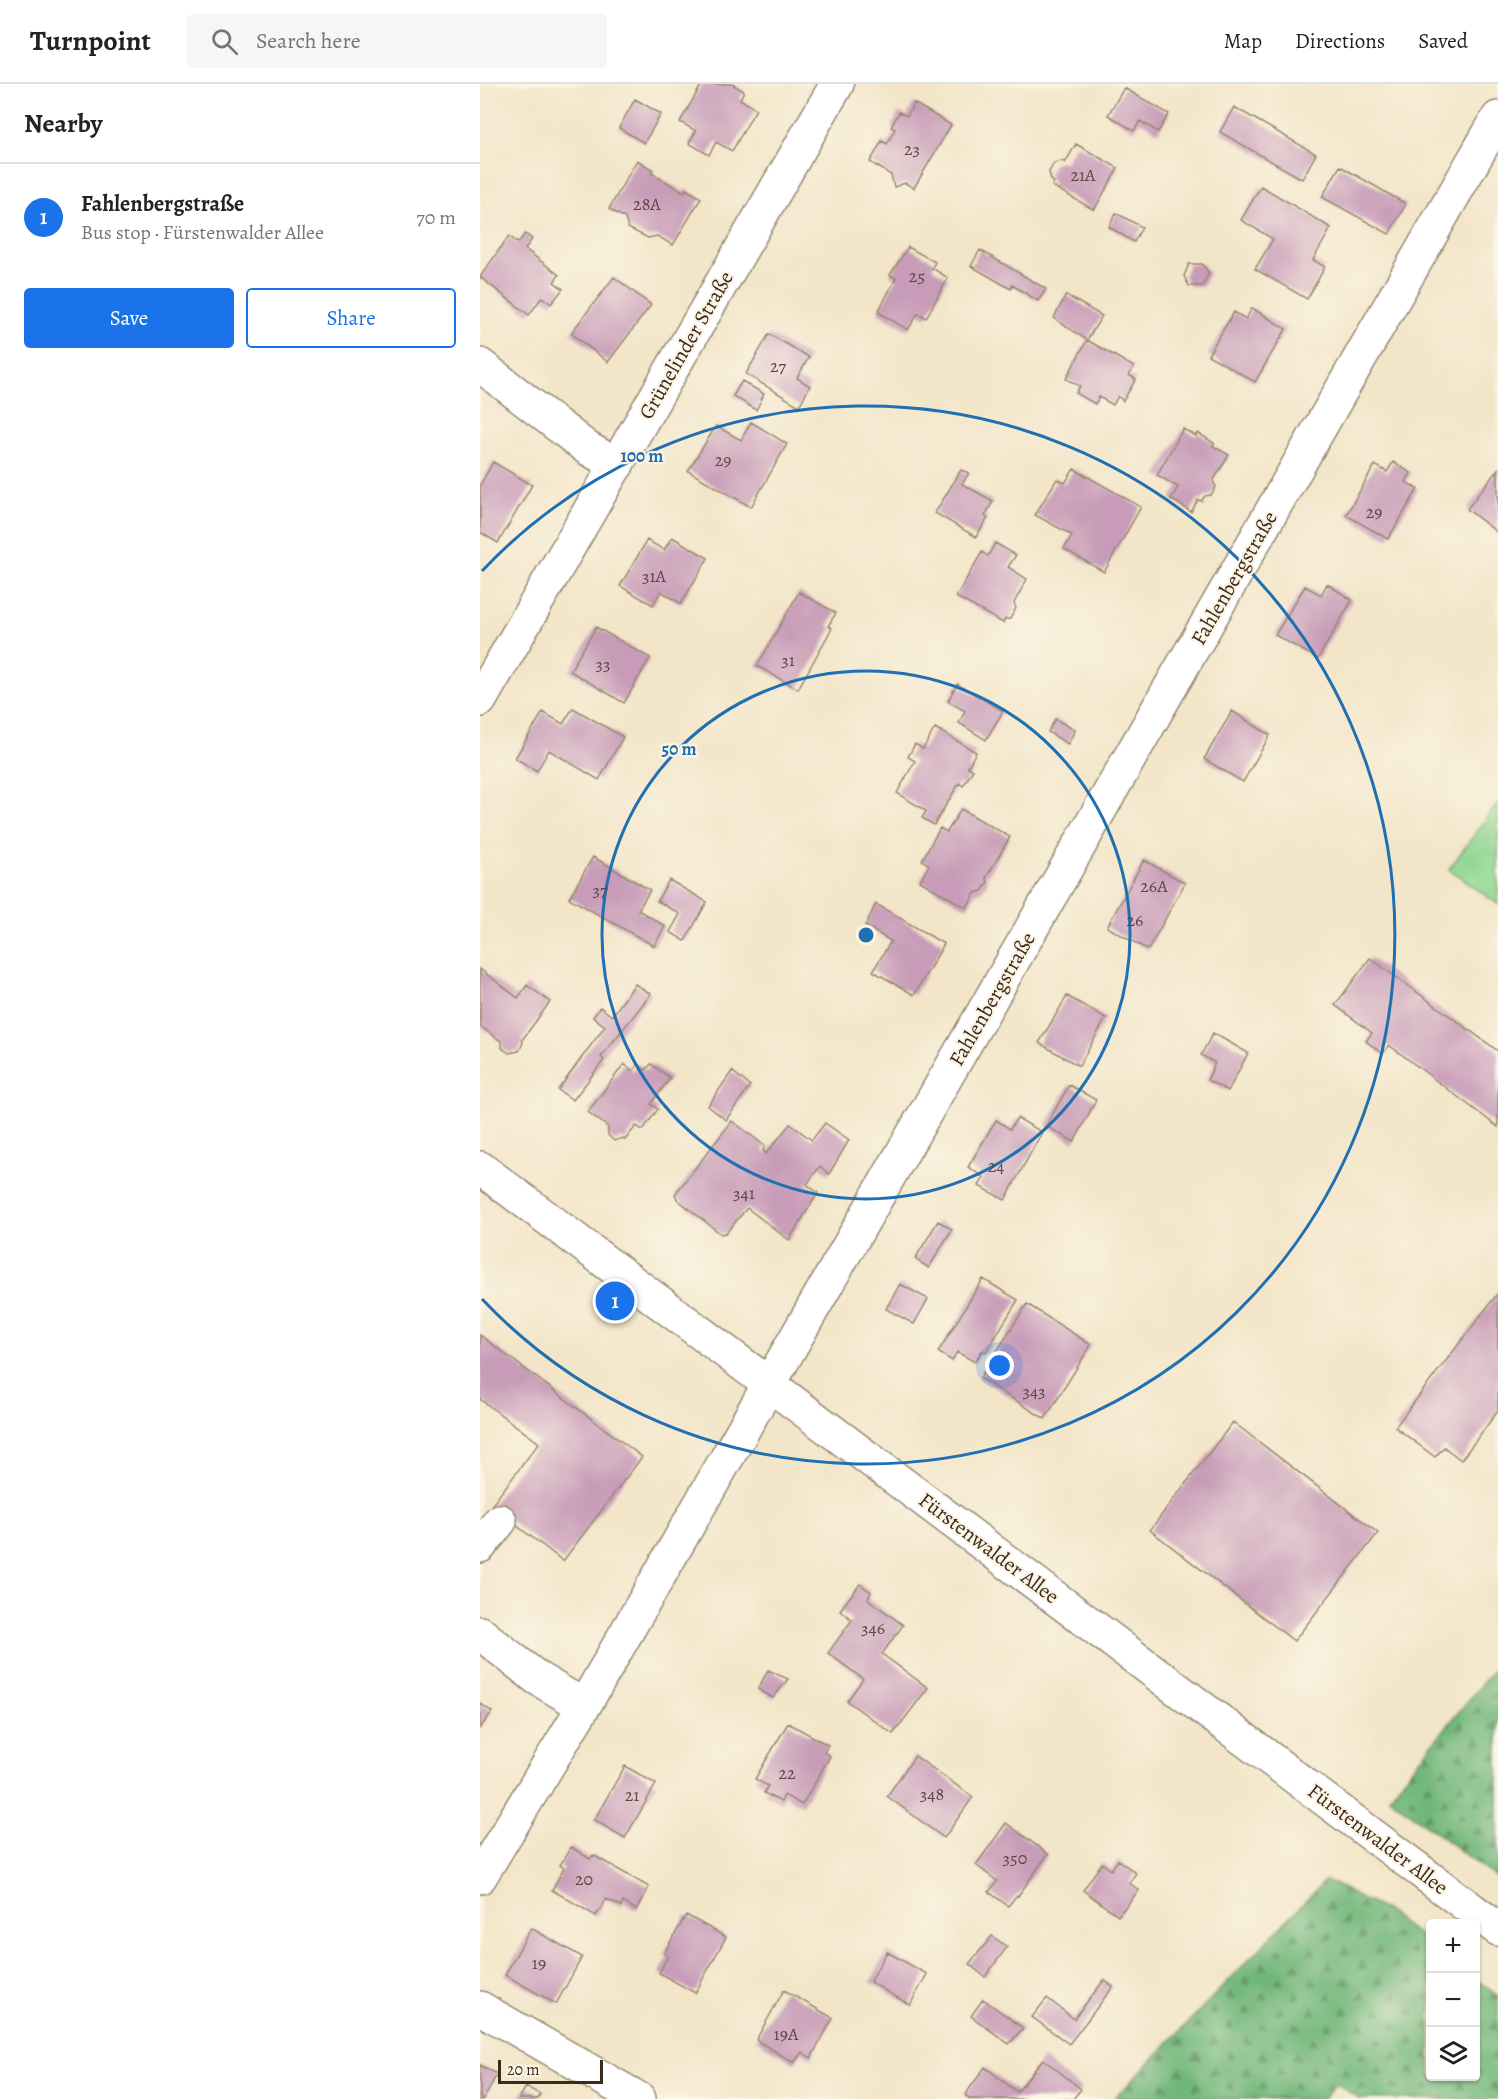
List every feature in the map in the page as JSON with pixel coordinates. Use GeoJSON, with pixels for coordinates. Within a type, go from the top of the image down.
{"type":"FeatureCollection","features":[{"type":"Feature","properties":{"kind":"street","name":"Grünelinder Straße"},"geometry":{"type":"LineString","coordinates":[[480,700],[837,84]]}},
{"type":"Feature","properties":{"kind":"street","name":"Fahlenbergstraße"},"geometry":{"type":"LineString","coordinates":[[480,1877],[584,1706],[1498,118]]}},
{"type":"Feature","properties":{"kind":"street"},"geometry":{"type":"LineString","coordinates":[[480,365],[587,448],[617,465]]}},
{"type":"Feature","properties":{"kind":"street","name":"Fürstenwalder Allee"},"geometry":{"type":"LineString","coordinates":[[480,1168],[1498,1929]]}},
{"type":"Feature","properties":{"kind":"street"},"geometry":{"type":"LineString","coordinates":[[480,1546],[500,1521]]}},
{"type":"Feature","properties":{"kind":"street"},"geometry":{"type":"LineString","coordinates":[[480,1634],[537,1678],[584,1706]]}},
{"type":"Feature","properties":{"kind":"street"},"geometry":{"type":"LineString","coordinates":[[480,2008],[639,2099]]}},
{"type":"Feature","properties":{"kind":"green space"},"geometry":{"type":"Polygon","coordinates":[[[1498,803],[1498,904],[1449,869],[1498,803]]]}},
{"type":"Feature","properties":{"kind":"green space"},"geometry":{"type":"Polygon","coordinates":[[[1498,1664],[1498,1879],[1389,1797],[1498,1664]]]}},
{"type":"Feature","properties":{"kind":"green space"},"geometry":{"type":"Polygon","coordinates":[[[1326,1880],[1388,1912],[1426,1941],[1426,2081],[1480,2081],[1480,1982],[1498,1996],[1498,2099],[1358,2099],[1336,2083],[1324,2099],[1114,2099],[1326,1880]]]}},
{"type":"Feature","properties":{"kind":"building"},"geometry":{"type":"Polygon","coordinates":[[[702,84],[732,84],[744,91],[740,99],[756,109],[732,151],[716,142],[709,155],[689,143],[696,131],[680,122],[702,84]]]}},
{"type":"Feature","properties":{"kind":"building"},"geometry":{"type":"Polygon","coordinates":[[[1124,88],[1169,114],[1158,132],[1140,121],[1134,131],[1108,115],[1124,88]]]}},
{"type":"Feature","properties":{"kind":"building"},"geometry":{"type":"Polygon","coordinates":[[[635,99],[661,114],[644,143],[619,128],[635,99]]]}},
{"type":"Feature","properties":{"kind":"building"},"geometry":{"type":"Polygon","coordinates":[[[914,103],[951,125],[914,188],[905,183],[894,187],[891,175],[870,162],[882,141],[887,144],[895,129],[891,127],[899,112],[907,116],[914,103]]]}},
{"type":"Feature","properties":{"kind":"building"},"geometry":{"type":"Polygon","coordinates":[[[1234,107],[1316,154],[1302,179],[1220,132],[1234,107]]]}},
{"type":"Feature","properties":{"kind":"building"},"geometry":{"type":"Polygon","coordinates":[[[1076,144],[1118,168],[1094,210],[1052,186],[1054,182],[1049,172],[1054,163],[1062,161],[1065,163],[1076,144]]]}},
{"type":"Feature","properties":{"kind":"building"},"geometry":{"type":"Polygon","coordinates":[[[637,160],[653,170],[651,173],[684,192],[686,189],[701,198],[673,245],[657,236],[648,238],[628,228],[625,218],[609,209],[637,160]]]}},
{"type":"Feature","properties":{"kind":"building"},"geometry":{"type":"Polygon","coordinates":[[[1340,166],[1406,204],[1389,234],[1322,197],[1340,166]]]}},
{"type":"Feature","properties":{"kind":"building"},"geometry":{"type":"Polygon","coordinates":[[[1261,186],[1331,228],[1313,260],[1325,267],[1307,299],[1255,269],[1273,239],[1241,220],[1261,186]]]}},
{"type":"Feature","properties":{"kind":"building"},"geometry":{"type":"Polygon","coordinates":[[[1116,213],[1142,227],[1134,242],[1109,227],[1116,213]]]}},
{"type":"Feature","properties":{"kind":"building"},"geometry":{"type":"Polygon","coordinates":[[[525,234],[532,239],[525,249],[559,275],[554,282],[563,289],[551,304],[542,297],[529,315],[480,277],[509,236],[518,243],[525,234]]]}},
{"type":"Feature","properties":{"kind":"building"},"geometry":{"type":"Polygon","coordinates":[[[908,247],[935,262],[932,268],[948,278],[926,318],[918,313],[908,330],[878,312],[896,278],[890,275],[908,247]]]}},
{"type":"Feature","properties":{"kind":"building"},"geometry":{"type":"Polygon","coordinates":[[[980,250],[1046,289],[1038,301],[1012,285],[1011,289],[971,266],[980,250]]]}},
{"type":"Feature","properties":{"kind":"building"},"geometry":{"type":"Polygon","coordinates":[[[1189,264],[1202,264],[1209,273],[1202,286],[1189,286],[1184,276],[1189,264]]]}},
{"type":"Feature","properties":{"kind":"building"},"geometry":{"type":"Polygon","coordinates":[[[614,277],[651,305],[608,362],[571,333],[614,277]]]}},
{"type":"Feature","properties":{"kind":"building"},"geometry":{"type":"Polygon","coordinates":[[[1066,295],[1102,316],[1087,340],[1054,318],[1066,295]]]}},
{"type":"Feature","properties":{"kind":"building"},"geometry":{"type":"Polygon","coordinates":[[[1252,308],[1286,329],[1255,382],[1208,355],[1234,312],[1246,319],[1252,308]]]}},
{"type":"Feature","properties":{"kind":"building"},"geometry":{"type":"Polygon","coordinates":[[[769,334],[809,357],[797,378],[810,386],[799,406],[746,374],[769,334]]]}},
{"type":"Feature","properties":{"kind":"building"},"geometry":{"type":"Polygon","coordinates":[[[1087,340],[1134,367],[1129,375],[1136,379],[1123,401],[1118,396],[1113,405],[1099,397],[1095,404],[1076,393],[1080,386],[1066,379],[1087,340]]]}},
{"type":"Feature","properties":{"kind":"building"},"geometry":{"type":"Polygon","coordinates":[[[742,381],[764,394],[756,410],[733,396],[742,381]]]}},
{"type":"Feature","properties":{"kind":"building"},"geometry":{"type":"Polygon","coordinates":[[[751,422],[787,444],[751,507],[688,471],[716,426],[741,440],[751,422]]]}},
{"type":"Feature","properties":{"kind":"building"},"geometry":{"type":"Polygon","coordinates":[[[1183,429],[1196,436],[1198,433],[1214,443],[1213,446],[1229,455],[1213,481],[1216,487],[1211,495],[1205,496],[1201,501],[1198,500],[1191,512],[1171,499],[1178,487],[1157,475],[1183,429]]]}},
{"type":"Feature","properties":{"kind":"building"},"geometry":{"type":"Polygon","coordinates":[[[493,462],[532,485],[498,543],[480,532],[480,485],[493,462]]]}},
{"type":"Feature","properties":{"kind":"building"},"geometry":{"type":"Polygon","coordinates":[[[1393,462],[1411,473],[1406,482],[1418,489],[1388,539],[1346,515],[1375,465],[1387,472],[1393,462]]]}},
{"type":"Feature","properties":{"kind":"building"},"geometry":{"type":"Polygon","coordinates":[[[1074,469],[1141,507],[1104,572],[1064,549],[1072,535],[1035,515],[1057,479],[1065,483],[1074,469]]]}},
{"type":"Feature","properties":{"kind":"building"},"geometry":{"type":"Polygon","coordinates":[[[1498,469],[1498,533],[1467,509],[1498,469]]]}},
{"type":"Feature","properties":{"kind":"building"},"geometry":{"type":"Polygon","coordinates":[[[961,470],[969,473],[962,484],[993,501],[985,516],[988,518],[976,537],[935,513],[961,470]]]}},
{"type":"Feature","properties":{"kind":"building"},"geometry":{"type":"Polygon","coordinates":[[[672,537],[708,558],[681,604],[661,591],[653,605],[620,586],[647,540],[664,550],[672,537]]]}},
{"type":"Feature","properties":{"kind":"building"},"geometry":{"type":"Polygon","coordinates":[[[995,543],[1016,555],[1008,567],[1027,579],[1014,603],[1016,608],[1010,619],[1005,619],[1003,623],[956,597],[982,552],[988,556],[995,543]]]}},
{"type":"Feature","properties":{"kind":"building"},"geometry":{"type":"Polygon","coordinates":[[[1327,584],[1352,600],[1318,659],[1275,635],[1305,586],[1321,595],[1327,584]]]}},
{"type":"Feature","properties":{"kind":"building"},"geometry":{"type":"Polygon","coordinates":[[[799,592],[836,613],[828,626],[832,628],[798,689],[757,666],[799,592]]]}},
{"type":"Feature","properties":{"kind":"building"},"geometry":{"type":"Polygon","coordinates":[[[596,627],[650,658],[624,703],[570,671],[596,627]]]}},
{"type":"Feature","properties":{"kind":"building"},"geometry":{"type":"Polygon","coordinates":[[[957,684],[1003,711],[986,740],[959,723],[965,711],[948,701],[957,684]]]}},
{"type":"Feature","properties":{"kind":"building"},"geometry":{"type":"Polygon","coordinates":[[[573,708],[623,737],[599,780],[549,750],[537,771],[515,758],[543,712],[563,724],[573,708]]]}},
{"type":"Feature","properties":{"kind":"building"},"geometry":{"type":"Polygon","coordinates":[[[1232,711],[1270,735],[1243,782],[1204,759],[1232,711]]]}},
{"type":"Feature","properties":{"kind":"building"},"geometry":{"type":"Polygon","coordinates":[[[1055,719],[1075,730],[1068,744],[1048,732],[1055,719]]]}},
{"type":"Feature","properties":{"kind":"building"},"geometry":{"type":"Polygon","coordinates":[[[935,728],[976,752],[968,767],[973,770],[963,786],[959,783],[934,825],[922,818],[926,811],[897,793],[915,761],[908,757],[915,744],[923,749],[935,728]]]}},
{"type":"Feature","properties":{"kind":"building"},"geometry":{"type":"Polygon","coordinates":[[[961,809],[1010,837],[986,878],[988,882],[982,891],[975,893],[967,908],[920,881],[929,865],[922,860],[940,828],[947,832],[961,809]]]}},
{"type":"Feature","properties":{"kind":"building"},"geometry":{"type":"Polygon","coordinates":[[[593,857],[650,890],[638,910],[665,926],[654,946],[569,898],[593,857]]]}},
{"type":"Feature","properties":{"kind":"building"},"geometry":{"type":"Polygon","coordinates":[[[1144,860],[1185,883],[1148,950],[1107,927],[1144,860]]]}},
{"type":"Feature","properties":{"kind":"building"},"geometry":{"type":"Polygon","coordinates":[[[669,880],[707,902],[685,941],[670,932],[680,914],[657,901],[669,880]]]}},
{"type":"Feature","properties":{"kind":"building"},"geometry":{"type":"Polygon","coordinates":[[[876,904],[944,944],[914,995],[873,971],[891,941],[865,926],[876,904]]]}},
{"type":"Feature","properties":{"kind":"building"},"geometry":{"type":"Polygon","coordinates":[[[1370,958],[1498,1051],[1498,1127],[1389,1045],[1383,1054],[1366,1041],[1372,1033],[1335,1005],[1370,958]]]}},
{"type":"Feature","properties":{"kind":"building"},"geometry":{"type":"Polygon","coordinates":[[[480,969],[518,998],[527,985],[550,1002],[522,1040],[519,1051],[509,1053],[502,1048],[502,1042],[480,1026],[480,969]]]}},
{"type":"Feature","properties":{"kind":"building"},"geometry":{"type":"Polygon","coordinates":[[[635,984],[651,994],[601,1057],[604,1060],[573,1100],[558,1090],[605,1026],[593,1017],[600,1007],[612,1016],[635,984]]]}},
{"type":"Feature","properties":{"kind":"building"},"geometry":{"type":"Polygon","coordinates":[[[1067,996],[1106,1018],[1079,1066],[1039,1043],[1067,996]]]}},
{"type":"Feature","properties":{"kind":"building"},"geometry":{"type":"Polygon","coordinates":[[[1213,1033],[1248,1053],[1228,1091],[1207,1080],[1215,1063],[1201,1055],[1213,1033]]]}},
{"type":"Feature","properties":{"kind":"building"},"geometry":{"type":"Polygon","coordinates":[[[624,1064],[633,1071],[638,1064],[646,1070],[651,1064],[670,1078],[651,1104],[658,1109],[643,1130],[636,1126],[625,1140],[623,1138],[614,1141],[608,1135],[608,1127],[588,1112],[624,1064]]]}},
{"type":"Feature","properties":{"kind":"building"},"geometry":{"type":"Polygon","coordinates":[[[732,1071],[750,1086],[726,1120],[708,1106],[732,1071]]]}},
{"type":"Feature","properties":{"kind":"building"},"geometry":{"type":"Polygon","coordinates":[[[1069,1085],[1096,1100],[1074,1142],[1046,1126],[1069,1085]]]}},
{"type":"Feature","properties":{"kind":"building"},"geometry":{"type":"Polygon","coordinates":[[[1017,1118],[1042,1132],[1005,1200],[979,1186],[984,1177],[968,1167],[996,1120],[1010,1129],[1017,1118]]]}},
{"type":"Feature","properties":{"kind":"building"},"geometry":{"type":"Polygon","coordinates":[[[732,1121],[765,1146],[763,1150],[766,1154],[790,1124],[812,1140],[825,1123],[849,1140],[829,1174],[820,1166],[807,1184],[818,1193],[789,1240],[747,1208],[726,1233],[721,1234],[677,1199],[675,1194],[732,1121]]]}},
{"type":"Feature","properties":{"kind":"building"},"geometry":{"type":"Polygon","coordinates":[[[938,1221],[952,1229],[929,1268],[915,1259],[938,1221]]]}},
{"type":"Feature","properties":{"kind":"building"},"geometry":{"type":"Polygon","coordinates":[[[983,1279],[1018,1300],[986,1352],[982,1351],[975,1362],[957,1352],[952,1361],[938,1352],[983,1279]]]}},
{"type":"Feature","properties":{"kind":"building"},"geometry":{"type":"Polygon","coordinates":[[[900,1284],[928,1299],[914,1324],[886,1309],[900,1284]]]}},
{"type":"Feature","properties":{"kind":"building"},"geometry":{"type":"Polygon","coordinates":[[[1498,1293],[1498,1411],[1461,1460],[1444,1447],[1435,1457],[1395,1427],[1498,1293]]]}},
{"type":"Feature","properties":{"kind":"building"},"geometry":{"type":"Polygon","coordinates":[[[1027,1304],[1091,1345],[1045,1419],[980,1378],[1027,1304]]]}},
{"type":"Feature","properties":{"kind":"building"},"geometry":{"type":"Polygon","coordinates":[[[480,1335],[642,1457],[563,1561],[491,1506],[539,1443],[480,1399],[480,1335]]]}},
{"type":"Feature","properties":{"kind":"building"},"geometry":{"type":"Polygon","coordinates":[[[1233,1422],[1378,1533],[1294,1641],[1150,1530],[1233,1422]]]}},
{"type":"Feature","properties":{"kind":"building"},"geometry":{"type":"Polygon","coordinates":[[[860,1584],[871,1592],[868,1599],[903,1625],[882,1654],[928,1688],[893,1734],[847,1701],[863,1679],[828,1653],[852,1620],[840,1610],[860,1584]]]}},
{"type":"Feature","properties":{"kind":"building"},"geometry":{"type":"Polygon","coordinates":[[[768,1670],[788,1679],[773,1698],[758,1689],[768,1670]]]}},
{"type":"Feature","properties":{"kind":"building"},"geometry":{"type":"Polygon","coordinates":[[[480,1703],[492,1712],[480,1728],[480,1703]]]}},
{"type":"Feature","properties":{"kind":"building"},"geometry":{"type":"Polygon","coordinates":[[[788,1723],[828,1745],[824,1752],[830,1756],[802,1805],[784,1795],[781,1802],[764,1793],[768,1786],[755,1779],[788,1723]]]}},
{"type":"Feature","properties":{"kind":"building"},"geometry":{"type":"Polygon","coordinates":[[[915,1756],[973,1797],[944,1838],[887,1796],[915,1756]]]}},
{"type":"Feature","properties":{"kind":"building"},"geometry":{"type":"Polygon","coordinates":[[[625,1766],[656,1784],[625,1838],[594,1820],[625,1766]]]}},
{"type":"Feature","properties":{"kind":"building"},"geometry":{"type":"Polygon","coordinates":[[[1006,1823],[1048,1854],[1018,1896],[1008,1906],[989,1892],[997,1881],[976,1865],[1006,1823]]]}},
{"type":"Feature","properties":{"kind":"building"},"geometry":{"type":"Polygon","coordinates":[[[571,1847],[590,1859],[593,1855],[649,1887],[636,1910],[623,1902],[621,1906],[606,1899],[596,1916],[552,1890],[564,1868],[560,1865],[571,1847]]]}},
{"type":"Feature","properties":{"kind":"building"},"geometry":{"type":"Polygon","coordinates":[[[1118,1860],[1136,1873],[1129,1883],[1139,1890],[1118,1916],[1083,1890],[1102,1863],[1111,1870],[1118,1860]]]}},
{"type":"Feature","properties":{"kind":"building"},"geometry":{"type":"Polygon","coordinates":[[[686,1915],[726,1937],[695,1993],[659,1973],[668,1956],[664,1953],[686,1915]]]}},
{"type":"Feature","properties":{"kind":"building"},"geometry":{"type":"Polygon","coordinates":[[[531,1928],[582,1957],[556,2004],[505,1975],[531,1928]]]}},
{"type":"Feature","properties":{"kind":"building"},"geometry":{"type":"Polygon","coordinates":[[[992,1936],[1007,1947],[985,1977],[969,1964],[992,1936]]]}},
{"type":"Feature","properties":{"kind":"building"},"geometry":{"type":"Polygon","coordinates":[[[887,1952],[927,1974],[910,2005],[870,1982],[887,1952]]]}},
{"type":"Feature","properties":{"kind":"building"},"geometry":{"type":"Polygon","coordinates":[[[1104,1980],[1113,1987],[1069,2044],[1032,2017],[1047,1998],[1074,2019],[1104,1980]]]}},
{"type":"Feature","properties":{"kind":"building"},"geometry":{"type":"Polygon","coordinates":[[[784,1990],[833,2018],[811,2058],[802,2052],[794,2063],[756,2040],[784,1990]]]}},
{"type":"Feature","properties":{"kind":"building"},"geometry":{"type":"Polygon","coordinates":[[[983,1999],[1023,2028],[1009,2044],[971,2016],[983,1999]]]}},
{"type":"Feature","properties":{"kind":"building"},"geometry":{"type":"Polygon","coordinates":[[[1043,2059],[1081,2089],[1073,2099],[970,2099],[965,2095],[985,2067],[1017,2092],[1043,2059]]]}},
{"type":"Feature","properties":{"kind":"building"},"geometry":{"type":"Polygon","coordinates":[[[480,2065],[497,2074],[484,2099],[480,2099],[480,2065]]]}},
{"type":"Feature","properties":{"kind":"building"},"geometry":{"type":"Polygon","coordinates":[[[526,2087],[540,2094],[538,2099],[519,2099],[526,2087]]]}},
{"type":"Feature","properties":{"kind":"place","name":"Fahlenbergstraße"},"geometry":{"type":"Point","coordinates":[615,1301]}}]}
